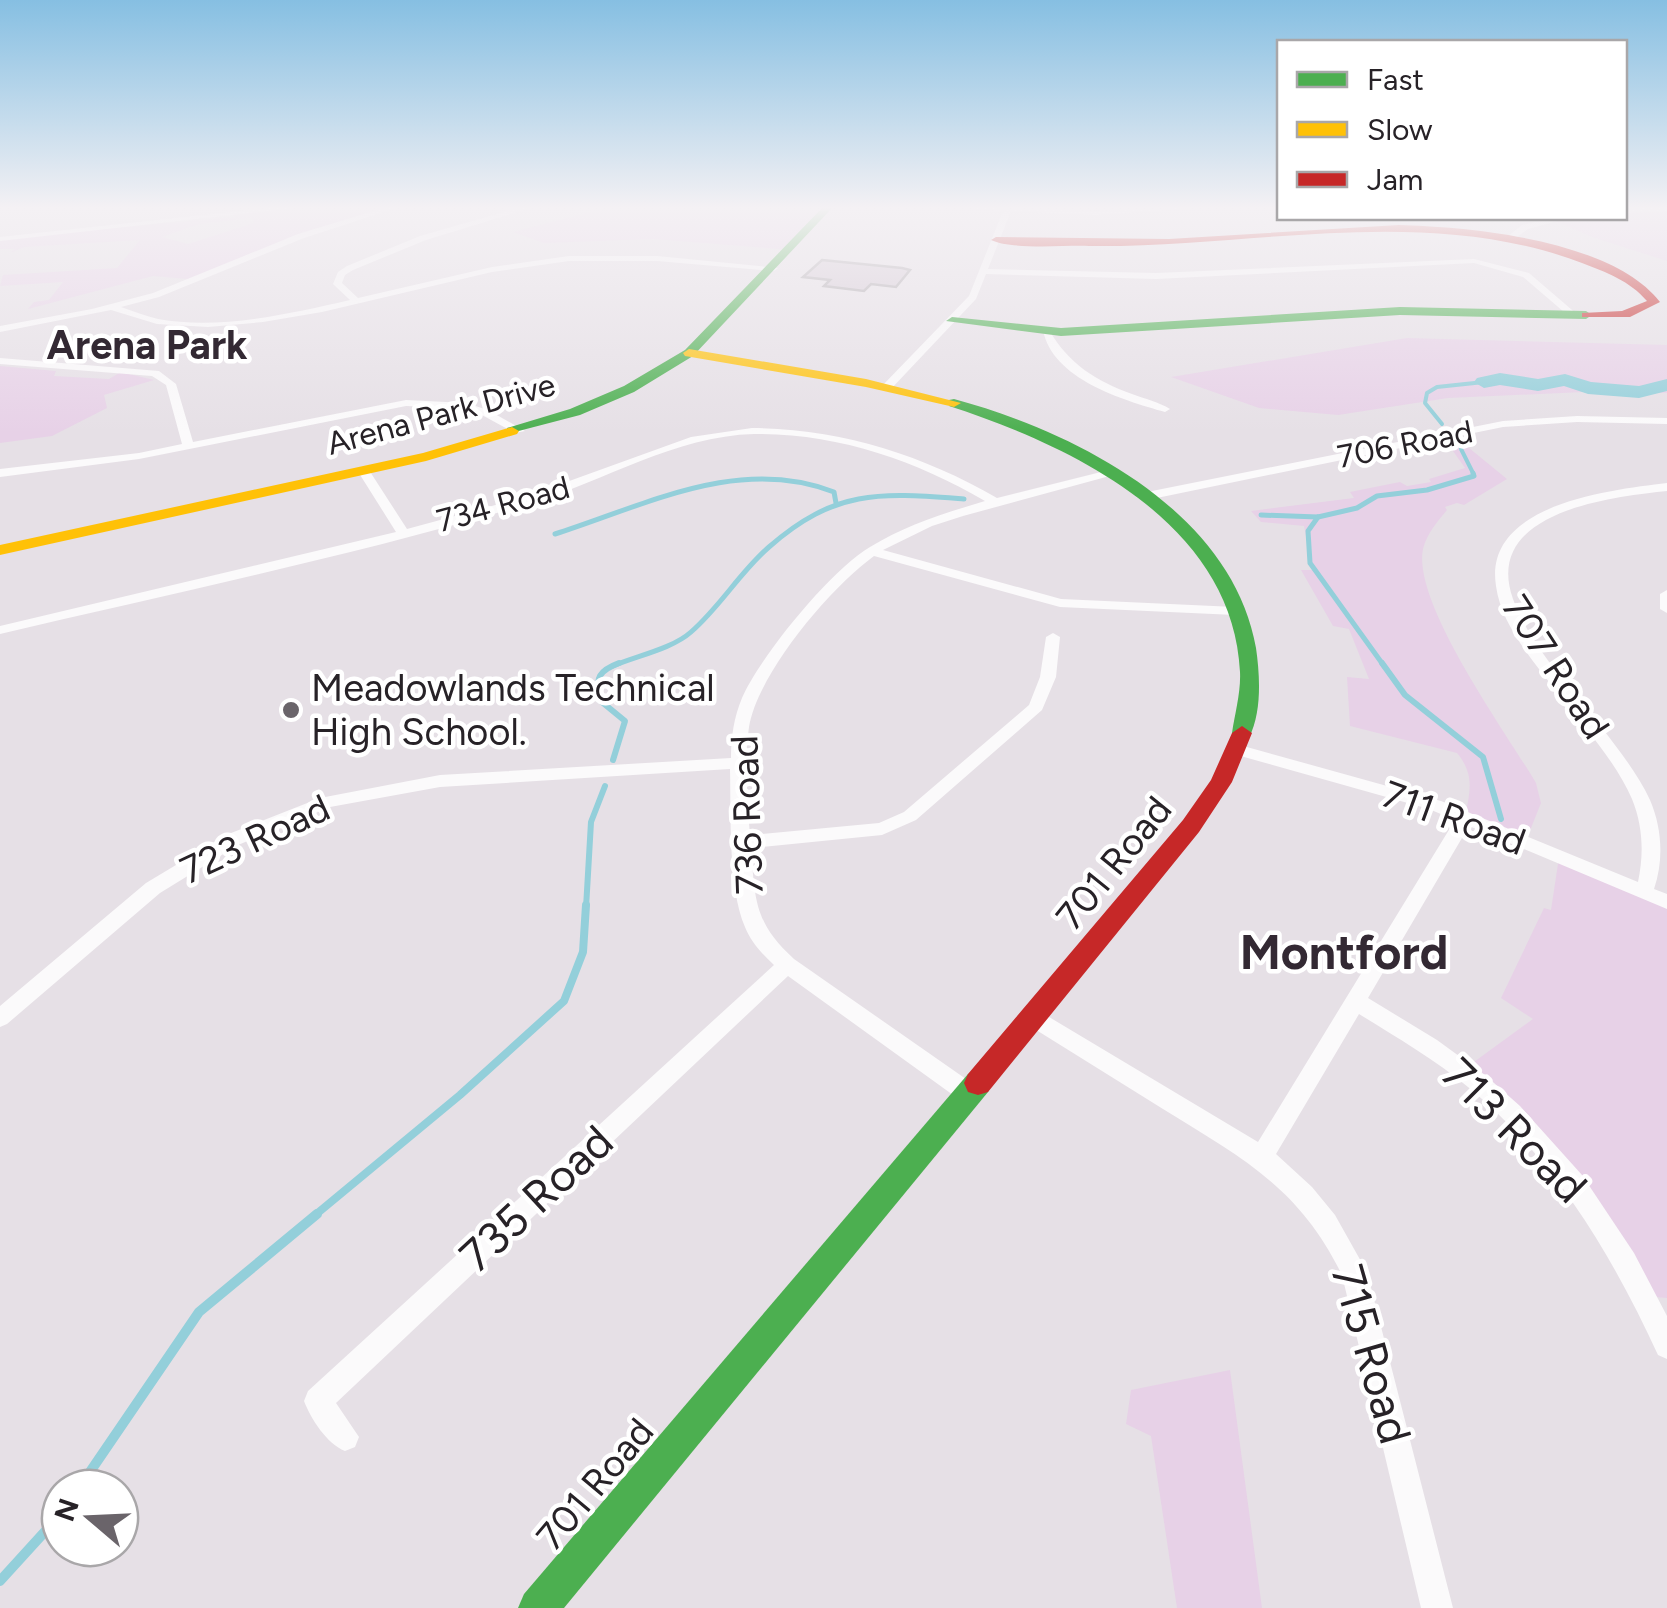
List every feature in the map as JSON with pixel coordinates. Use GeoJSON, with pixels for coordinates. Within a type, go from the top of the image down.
{"type":"FeatureCollection","features":[{"type":"Feature","properties":{"kind":"street"},"geometry":{"type":"LineString","coordinates":[[0,330],[114,308],[191,282]]}},
{"type":"Feature","properties":{"kind":"street"},"geometry":{"type":"LineString","coordinates":[[338,282],[339,288],[354,299]]}},
{"type":"Feature","properties":{"kind":"street"},"geometry":{"type":"LineString","coordinates":[[114,308],[152,322],[212,325],[270,318],[432,282]]}},
{"type":"Feature","properties":{"kind":"street","name":"Arena Park Drive"},"geometry":{"type":"LineString","coordinates":[[0,550],[363,470],[519,431],[629,388],[689,353],[760,282]]}},
{"type":"Feature","properties":{"kind":"street"},"geometry":{"type":"LineString","coordinates":[[886,388],[952,321],[979,282]]}},
{"type":"Feature","properties":{"kind":"street"},"geometry":{"type":"LineString","coordinates":[[1534,282],[1574,316]]}},
{"type":"Feature","properties":{"kind":"street"},"geometry":{"type":"LineString","coordinates":[[952,321],[1046,332],[1400,311],[1626,316],[1639,313],[1654,302],[1631,282]]}},
{"type":"Feature","properties":{"kind":"street"},"geometry":{"type":"LineString","coordinates":[[1046,332],[1057,355],[1088,379],[1165,409]]}},
{"type":"Feature","properties":{"kind":"street","name":"701 Road"},"geometry":{"type":"LineString","coordinates":[[538,1608],[1196,820],[1217,789],[1236,749],[1247,712],[1244,640],[1220,578],[1198,545],[1113,470],[1080,450],[1018,423],[947,401],[689,353]]}},
{"type":"Feature","properties":{"kind":"street"},"geometry":{"type":"LineString","coordinates":[[0,361],[155,372],[171,384],[189,446]]}},
{"type":"Feature","properties":{"kind":"street"},"geometry":{"type":"LineString","coordinates":[[0,473],[64,468],[420,402],[472,408],[519,431]]}},
{"type":"Feature","properties":{"kind":"street","name":"706 Road"},"geometry":{"type":"LineString","coordinates":[[1147,496],[1503,424],[1576,419],[1667,421]]}},
{"type":"Feature","properties":{"kind":"street","name":"734 Road"},"geometry":{"type":"LineString","coordinates":[[0,630],[533,499],[705,438],[751,430],[808,434],[893,454],[933,469],[996,503]]}},
{"type":"Feature","properties":{"kind":"street"},"geometry":{"type":"LineString","coordinates":[[363,470],[402,532]]}},
{"type":"Feature","properties":{"kind":"street","name":"736 Road"},"geometry":{"type":"LineString","coordinates":[[968,1093],[786,965],[768,948],[753,924],[738,763],[741,728],[755,686],[841,576],[871,552],[903,534],[1113,470]]}},
{"type":"Feature","properties":{"kind":"street","name":"707 Road"},"geometry":{"type":"LineString","coordinates":[[1644,891],[1651,859],[1650,830],[1643,804],[1630,778],[1563,688],[1510,607],[1502,586],[1502,566],[1512,540],[1554,510],[1667,488]]}},
{"type":"Feature","properties":{"kind":"street"},"geometry":{"type":"LineString","coordinates":[[871,552],[952,577],[1060,603],[1235,611]]}},
{"type":"Feature","properties":{"kind":"street"},"geometry":{"type":"LineString","coordinates":[[1667,594],[1667,610]]}},
{"type":"Feature","properties":{"kind":"street"},"geometry":{"type":"LineString","coordinates":[[744,842],[882,828],[910,816],[1036,707],[1046,687],[1053,637]]}},
{"type":"Feature","properties":{"kind":"street","name":"711 Road"},"geometry":{"type":"LineString","coordinates":[[1236,749],[1466,817],[1667,902]]}},
{"type":"Feature","properties":{"kind":"street","name":"723 Road"},"geometry":{"type":"LineString","coordinates":[[0,1018],[153,888],[232,840],[326,802],[440,782],[738,763]]}},
{"type":"Feature","properties":{"kind":"street"},"geometry":{"type":"LineString","coordinates":[[1262,1157],[1466,817]]}},
{"type":"Feature","properties":{"kind":"street","name":"735 Road"},"geometry":{"type":"LineString","coordinates":[[345,1437],[318,1402],[786,965]]}},
{"type":"Feature","properties":{"kind":"street","name":"713 Road"},"geometry":{"type":"LineString","coordinates":[[1356,1000],[1467,1074],[1556,1159],[1613,1237],[1667,1346]]}},
{"type":"Feature","properties":{"kind":"street","name":"715 Road"},"geometry":{"type":"LineString","coordinates":[[1032,1018],[1262,1157],[1292,1180],[1336,1235],[1354,1272],[1437,1608]]}},
{"type":"Feature","properties":{"kind":"shaded area"},"geometry":{"type":"Polygon","coordinates":[[[1,282],[62,282],[0,286],[1,282]]]}},
{"type":"Feature","properties":{"kind":"shaded area"},"geometry":{"type":"Polygon","coordinates":[[[63,282],[130,282],[28,309],[34,302],[49,300],[63,282]]]}},
{"type":"Feature","properties":{"kind":"shaded area"},"geometry":{"type":"Polygon","coordinates":[[[1407,338],[1667,345],[1667,393],[1448,398],[1338,415],[1259,408],[1171,377],[1407,338]]]}},
{"type":"Feature","properties":{"kind":"shaded area"},"geometry":{"type":"Polygon","coordinates":[[[0,366],[56,371],[54,376],[109,379],[121,372],[154,380],[104,395],[107,408],[52,436],[0,443],[0,366]]]}},
{"type":"Feature","properties":{"kind":"shaded area"},"geometry":{"type":"Polygon","coordinates":[[[1452,434],[1507,479],[1464,505],[1445,507],[1447,510],[1425,543],[1423,572],[1432,601],[1464,667],[1536,783],[1541,803],[1525,843],[1465,817],[1469,776],[1457,753],[1350,726],[1347,677],[1369,679],[1349,629],[1333,626],[1301,570],[1313,570],[1304,526],[1261,522],[1251,511],[1354,498],[1350,492],[1400,482],[1407,486],[1431,482],[1429,479],[1465,468],[1453,451],[1448,435],[1452,434]]]}},
{"type":"Feature","properties":{"kind":"shaded area"},"geometry":{"type":"Polygon","coordinates":[[[1559,857],[1667,903],[1667,1298],[1655,1297],[1467,1067],[1533,1019],[1501,998],[1544,908],[1551,910],[1559,857]]]}},
{"type":"Feature","properties":{"kind":"shaded area"},"geometry":{"type":"Polygon","coordinates":[[[1230,1370],[1262,1608],[1177,1608],[1151,1436],[1126,1424],[1131,1390],[1230,1370]]]}},
{"type":"Feature","properties":{"kind":"building"},"geometry":{"type":"Polygon","coordinates":[[[828,282],[900,282],[896,287],[871,284],[864,291],[824,286],[828,282]]]}},
{"type":"Feature","properties":{"kind":"waterway"},"geometry":{"type":"LineString","coordinates":[[1484,382],[1500,379],[1538,385],[1565,380],[1588,388],[1639,392],[1667,385]]}},
{"type":"Feature","properties":{"kind":"waterway"},"geometry":{"type":"LineString","coordinates":[[1442,424],[1425,403],[1427,393],[1437,387],[1484,382]]}},
{"type":"Feature","properties":{"kind":"waterway"},"geometry":{"type":"LineString","coordinates":[[1461,449],[1473,473]]}},
{"type":"Feature","properties":{"kind":"waterway"},"geometry":{"type":"LineString","coordinates":[[1318,517],[1357,508],[1377,496],[1427,490],[1474,476],[1473,473]]}},
{"type":"Feature","properties":{"kind":"waterway"},"geometry":{"type":"LineString","coordinates":[[555,534],[658,498],[728,481],[798,482],[834,492],[836,503]]}},
{"type":"Feature","properties":{"kind":"waterway"},"geometry":{"type":"LineString","coordinates":[[613,666],[683,638],[769,547],[816,514],[839,504],[884,496],[964,499]]}},
{"type":"Feature","properties":{"kind":"waterway"},"geometry":{"type":"LineString","coordinates":[[1261,515],[1318,517]]}},
{"type":"Feature","properties":{"kind":"waterway"},"geometry":{"type":"LineString","coordinates":[[1318,517],[1308,531],[1310,563],[1384,666]]}},
{"type":"Feature","properties":{"kind":"waterway"},"geometry":{"type":"LineString","coordinates":[[613,666],[619,663]]}},
{"type":"Feature","properties":{"kind":"waterway"},"geometry":{"type":"LineString","coordinates":[[1382,663],[1405,695],[1483,757],[1501,819]]}},
{"type":"Feature","properties":{"kind":"waterway"},"geometry":{"type":"LineString","coordinates":[[613,666],[598,680],[597,698],[625,721],[613,760]]}},
{"type":"Feature","properties":{"kind":"waterway"},"geometry":{"type":"LineString","coordinates":[[586,908],[591,822],[605,786]]}},
{"type":"Feature","properties":{"kind":"waterway"},"geometry":{"type":"LineString","coordinates":[[314,1216],[460,1095],[564,1001],[583,952],[586,905]]}},
{"type":"Feature","properties":{"kind":"waterway"},"geometry":{"type":"LineString","coordinates":[[93,1468],[199,1312],[317,1214]]}},
{"type":"Feature","properties":{"kind":"waterway"},"geometry":{"type":"LineString","coordinates":[[0,1581],[40,1537]]}},
{"type":"Feature","properties":{"kind":"traffic: fast"},"geometry":{"type":"LineString","coordinates":[[512,431],[575,412],[629,389],[689,353],[757,282]]}},
{"type":"Feature","properties":{"kind":"traffic: fast"},"geometry":{"type":"LineString","coordinates":[[952,321],[1061,332],[1400,311],[1586,315]]}},
{"type":"Feature","properties":{"kind":"traffic: fast"},"geometry":{"type":"LineString","coordinates":[[954,403],[1001,418],[1099,465],[1146,496],[1187,533],[1220,574],[1242,621],[1250,672],[1242,733]]}},
{"type":"Feature","properties":{"kind":"traffic: fast"},"geometry":{"type":"LineString","coordinates":[[538,1608],[978,1083]]}},
{"type":"Feature","properties":{"kind":"traffic: slow"},"geometry":{"type":"LineString","coordinates":[[689,353],[866,383],[954,403]]}},
{"type":"Feature","properties":{"kind":"traffic: slow"},"geometry":{"type":"LineString","coordinates":[[0,550],[426,457],[512,431]]}},
{"type":"Feature","properties":{"kind":"traffic: jam"},"geometry":{"type":"LineString","coordinates":[[1586,315],[1630,313],[1654,302],[1632,282]]}},
{"type":"Feature","properties":{"kind":"traffic: jam"},"geometry":{"type":"LineString","coordinates":[[978,1083],[1191,826],[1221,782],[1242,733]]}},
{"type":"Feature","properties":{"kind":"place","name":"Meadowlands Technical High School."},"geometry":{"type":"Point","coordinates":[291,710]}},
{"type":"Feature","properties":{"kind":"district","name":"Arena Park"},"geometry":{"type":"Point","coordinates":[147,345]}},
{"type":"Feature","properties":{"kind":"district","name":"Montford"},"geometry":{"type":"Point","coordinates":[1344,952]}}]}
